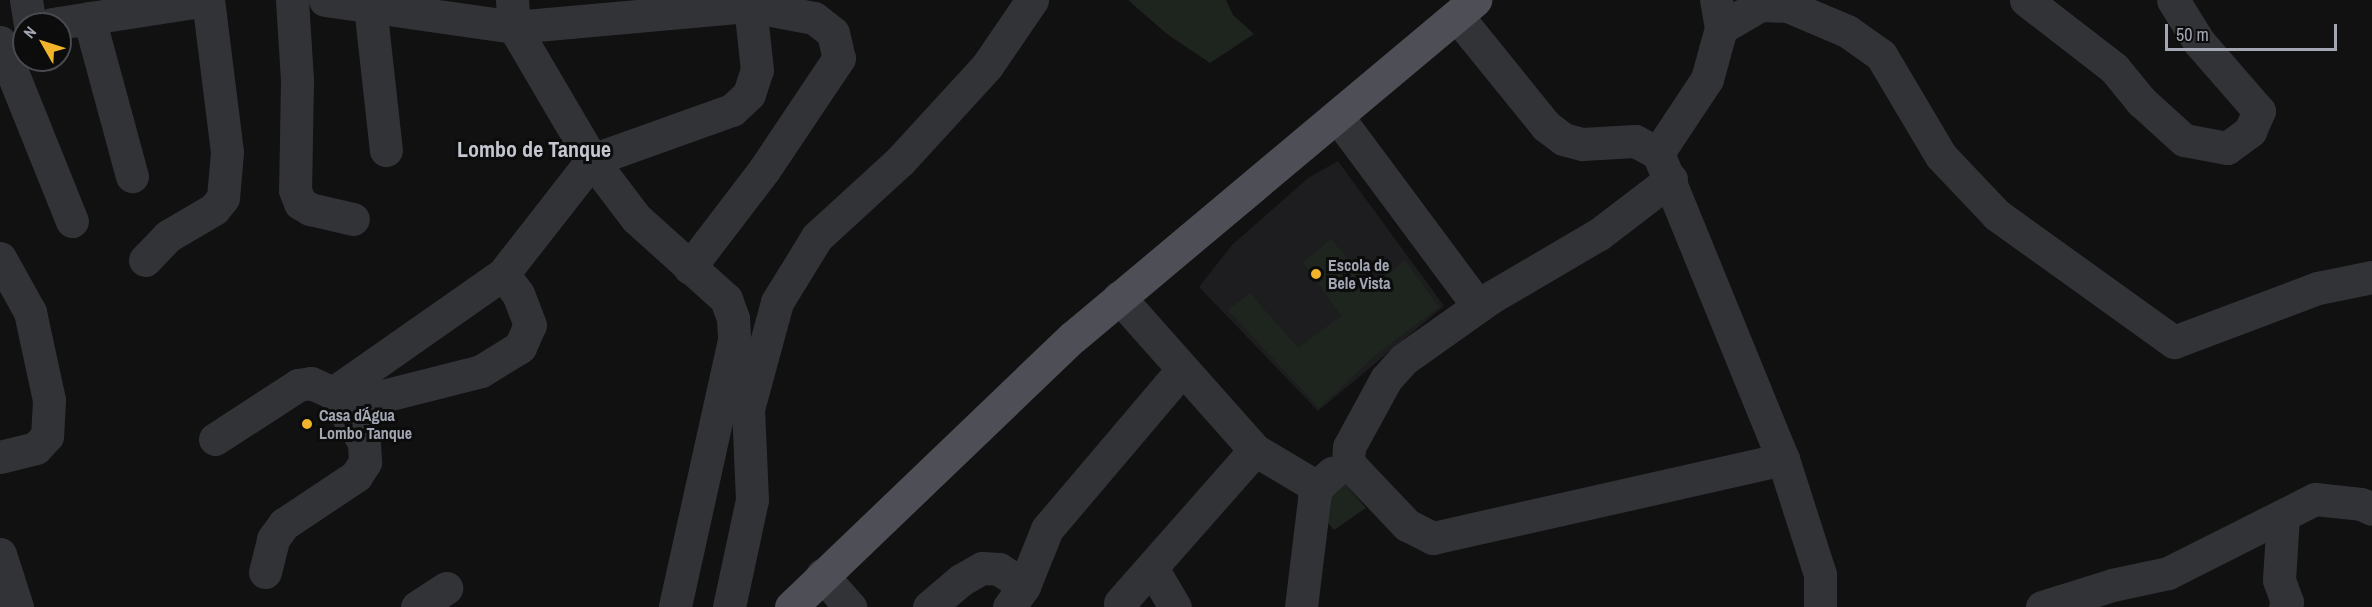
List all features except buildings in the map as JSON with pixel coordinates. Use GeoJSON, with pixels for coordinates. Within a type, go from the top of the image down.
{"type":"FeatureCollection","features":[{"type":"Feature","properties":{"kind":"main road"},"geometry":{"type":"LineString","coordinates":[[791,607],[822,574],[1119,297],[1466,8]]}},
{"type":"Feature","properties":{"kind":"street"},"geometry":{"type":"LineString","coordinates":[[72,19],[109,10],[208,0],[227,152],[223,198],[214,209],[168,236],[144,260]]}},
{"type":"Feature","properties":{"kind":"street"},"geometry":{"type":"LineString","coordinates":[[292,0],[297,80],[295,190],[300,203],[310,208],[353,219]]}},
{"type":"Feature","properties":{"kind":"street"},"geometry":{"type":"LineString","coordinates":[[325,0],[370,6],[513,14],[748,3],[814,18],[833,33],[839,58],[764,170],[689,268]]}},
{"type":"Feature","properties":{"kind":"street"},"geometry":{"type":"LineString","coordinates":[[729,607],[752,500],[748,409],[777,302],[817,237],[900,161],[987,66],[1032,0]]}},
{"type":"Feature","properties":{"kind":"street"},"geometry":{"type":"LineString","coordinates":[[2026,0],[2114,68],[2141,101],[2184,140],[2228,148],[2250,131],[2259,111],[2199,42],[2173,0]]}},
{"type":"Feature","properties":{"kind":"street"},"geometry":{"type":"LineString","coordinates":[[338,400],[503,274],[592,160],[732,110],[749,94],[757,70],[748,3]]}},
{"type":"Feature","properties":{"kind":"street"},"geometry":{"type":"LineString","coordinates":[[1783,459],[1433,538],[1407,525],[1348,463],[1349,447],[1386,379],[1404,359],[1478,306],[1599,234],[1665,166],[1707,79],[1719,14],[1760,5],[1788,6],[1847,32],[1873,49],[1881,55],[1941,156],[1997,215],[2174,342],[2318,288],[2372,276]]}},
{"type":"Feature","properties":{"kind":"street"},"geometry":{"type":"LineString","coordinates":[[370,6],[386,150]]}},
{"type":"Feature","properties":{"kind":"street"},"geometry":{"type":"LineString","coordinates":[[1466,8],[1546,126],[1563,139],[1582,144],[1635,141],[1665,166],[1783,459],[1820,574],[1820,607]]}},
{"type":"Feature","properties":{"kind":"street"},"geometry":{"type":"LineString","coordinates":[[109,10],[132,176]]}},
{"type":"Feature","properties":{"kind":"street"},"geometry":{"type":"LineString","coordinates":[[513,14],[592,160],[654,238],[726,299],[733,318],[734,340],[675,607]]}},
{"type":"Feature","properties":{"kind":"street"},"geometry":{"type":"LineString","coordinates":[[0,40],[72,221]]}},
{"type":"Feature","properties":{"kind":"street"},"geometry":{"type":"LineString","coordinates":[[1337,116],[1478,306]]}},
{"type":"Feature","properties":{"kind":"street"},"geometry":{"type":"LineString","coordinates":[[0,258],[30,312],[49,400],[47,436],[36,448],[0,457]]}},
{"type":"Feature","properties":{"kind":"street"},"geometry":{"type":"LineString","coordinates":[[338,400],[481,371],[520,347],[530,325],[518,294],[503,274]]}},
{"type":"Feature","properties":{"kind":"street"},"geometry":{"type":"LineString","coordinates":[[1119,297],[1255,450],[1317,487]]}},
{"type":"Feature","properties":{"kind":"street"},"geometry":{"type":"LineString","coordinates":[[1017,596],[1047,529],[1182,370]]}},
{"type":"Feature","properties":{"kind":"street"},"geometry":{"type":"LineString","coordinates":[[215,439],[298,385],[310,383],[338,400],[364,442],[365,462],[356,476],[284,524],[273,539],[265,572]]}},
{"type":"Feature","properties":{"kind":"street"},"geometry":{"type":"LineString","coordinates":[[1120,603],[1255,450]]}},
{"type":"Feature","properties":{"kind":"street"},"geometry":{"type":"LineString","coordinates":[[1301,607],[1317,487],[1324,477],[1348,463]]}},
{"type":"Feature","properties":{"kind":"street"},"geometry":{"type":"LineString","coordinates":[[2045,607],[2112,585],[2168,573],[2315,499],[2361,504],[2372,509]]}},
{"type":"Feature","properties":{"kind":"street"},"geometry":{"type":"LineString","coordinates":[[2283,516],[2279,580],[2288,602],[2285,607]]}},
{"type":"Feature","properties":{"kind":"street"},"geometry":{"type":"LineString","coordinates":[[0,554],[17,607]]}},
{"type":"Feature","properties":{"kind":"street"},"geometry":{"type":"LineString","coordinates":[[929,607],[961,580],[982,568],[999,569],[1017,596]]}},
{"type":"Feature","properties":{"kind":"street"},"geometry":{"type":"LineString","coordinates":[[1152,568],[1175,607]]}},
{"type":"Feature","properties":{"kind":"street"},"geometry":{"type":"LineString","coordinates":[[822,574],[850,607]]}},
{"type":"Feature","properties":{"kind":"street"},"geometry":{"type":"LineString","coordinates":[[417,607],[446,588]]}},
{"type":"Feature","properties":{"kind":"shaded area"},"geometry":{"type":"Polygon","coordinates":[[[1128,0],[1226,0],[1233,15],[1254,34],[1210,63],[1167,34],[1128,0]]]}},
{"type":"Feature","properties":{"kind":"shaded area","name":"Escola de Bele Vista"},"geometry":{"type":"Polygon","coordinates":[[[1338,161],[1444,306],[1318,411],[1199,287],[1232,245],[1308,178],[1338,161]]]}},
{"type":"Feature","properties":{"kind":"shaded area"},"geometry":{"type":"Polygon","coordinates":[[[1331,239],[1371,287],[1405,260],[1439,307],[1378,353],[1319,408],[1228,310],[1250,293],[1298,348],[1341,316],[1303,262],[1331,239]]]}},
{"type":"Feature","properties":{"kind":"shaded area"},"geometry":{"type":"Polygon","coordinates":[[[1345,484],[1366,508],[1334,530],[1323,517],[1323,500],[1345,484]]]}},
{"type":"Feature","properties":{"kind":"place","name":"Escola de Bele Vista"},"geometry":{"type":"Point","coordinates":[1316,274]}},
{"type":"Feature","properties":{"kind":"place","name":"Casa d´Água Lombo Tanque"},"geometry":{"type":"Point","coordinates":[307,424]}},
{"type":"Feature","properties":{"kind":"district","name":"Lombo de Tanque"},"geometry":{"type":"Point","coordinates":[534,150]}}]}
